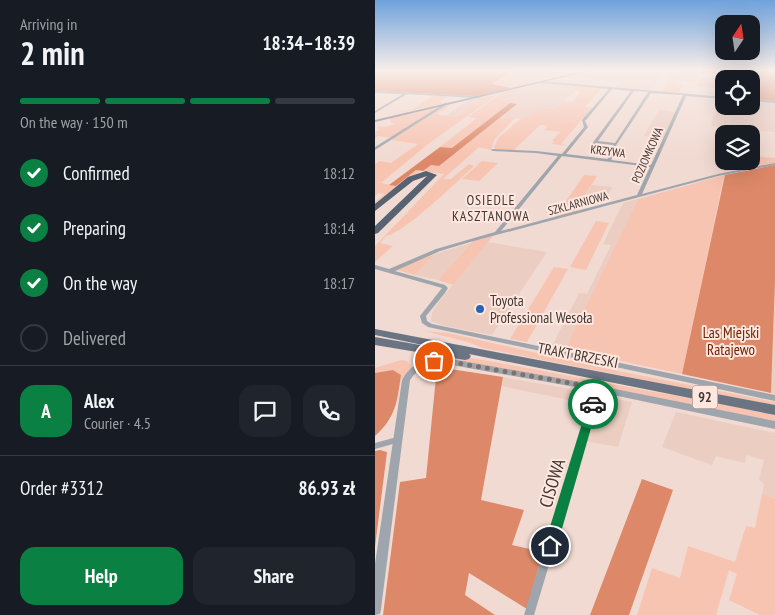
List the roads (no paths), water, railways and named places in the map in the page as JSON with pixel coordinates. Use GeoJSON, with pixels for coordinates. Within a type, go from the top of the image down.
{"type":"FeatureCollection","features":[{"type":"Feature","properties":{"kind":"highway"},"geometry":{"type":"LineString","coordinates":[[375,208],[415,175],[427,173],[433,176],[375,231]]}},
{"type":"Feature","properties":{"kind":"main road"},"geometry":{"type":"LineString","coordinates":[[375,121],[467,99]]}},
{"type":"Feature","properties":{"kind":"main road"},"geometry":{"type":"LineString","coordinates":[[375,325],[484,348],[504,357]]}},
{"type":"Feature","properties":{"kind":"main road","name":"TRAKT BRZESKI"},"geometry":{"type":"LineString","coordinates":[[375,332],[775,410]]}},
{"type":"Feature","properties":{"kind":"main road"},"geometry":{"type":"LineString","coordinates":[[375,341],[445,354],[480,358],[504,357]]}},
{"type":"Feature","properties":{"kind":"street"},"geometry":{"type":"LineString","coordinates":[[375,112],[397,99]]}},
{"type":"Feature","properties":{"kind":"street"},"geometry":{"type":"LineString","coordinates":[[496,234],[586,127],[583,121],[603,99]]}},
{"type":"Feature","properties":{"kind":"street"},"geometry":{"type":"LineString","coordinates":[[591,148],[627,99]]}},
{"type":"Feature","properties":{"kind":"street"},"geometry":{"type":"LineString","coordinates":[[608,161],[612,155],[609,154],[615,144],[645,99]]}},
{"type":"Feature","properties":{"kind":"street","name":"POZIOMKOWA"},"geometry":{"type":"LineString","coordinates":[[639,196],[683,99]]}},
{"type":"Feature","properties":{"kind":"street"},"geometry":{"type":"LineString","coordinates":[[760,101],[775,102]]}},
{"type":"Feature","properties":{"kind":"street"},"geometry":{"type":"LineString","coordinates":[[375,150],[446,104]]}},
{"type":"Feature","properties":{"kind":"street"},"geometry":{"type":"LineString","coordinates":[[595,142],[615,144]]}},
{"type":"Feature","properties":{"kind":"street","name":"KRZYWA"},"geometry":{"type":"LineString","coordinates":[[493,150],[524,151],[653,166]]}},
{"type":"Feature","properties":{"kind":"street","name":"SZKLARNIOWA"},"geometry":{"type":"LineString","coordinates":[[389,271],[438,250],[718,175],[775,164]]}},
{"type":"Feature","properties":{"kind":"street"},"geometry":{"type":"LineString","coordinates":[[375,267],[445,288],[424,313],[424,322],[430,326],[775,398]]}},
{"type":"Feature","properties":{"kind":"street","name":"TRAKT BRZESKI"},"geometry":{"type":"LineString","coordinates":[[397,440],[406,380],[409,374],[418,367],[434,361],[453,362],[598,388],[775,426]]}},
{"type":"Feature","properties":{"kind":"street","name":"CISOWA"},"geometry":{"type":"LineString","coordinates":[[529,615],[598,388]]}},
{"type":"Feature","properties":{"kind":"street"},"geometry":{"type":"LineString","coordinates":[[375,446],[397,440],[375,609]]}},
{"type":"Feature","properties":{"kind":"place","name":"Toyota Professional Wesoła"},"geometry":{"type":"Point","coordinates":[480,309]}},
{"type":"Feature","properties":{"kind":"district","name":"OSIEDLE KASZTANOWA"},"geometry":{"type":"Point","coordinates":[491,208]}},
{"type":"Feature","properties":{"kind":"park label","name":"Las Miejski Ratajewo"},"geometry":{"type":"Point","coordinates":[731,340]}}]}
